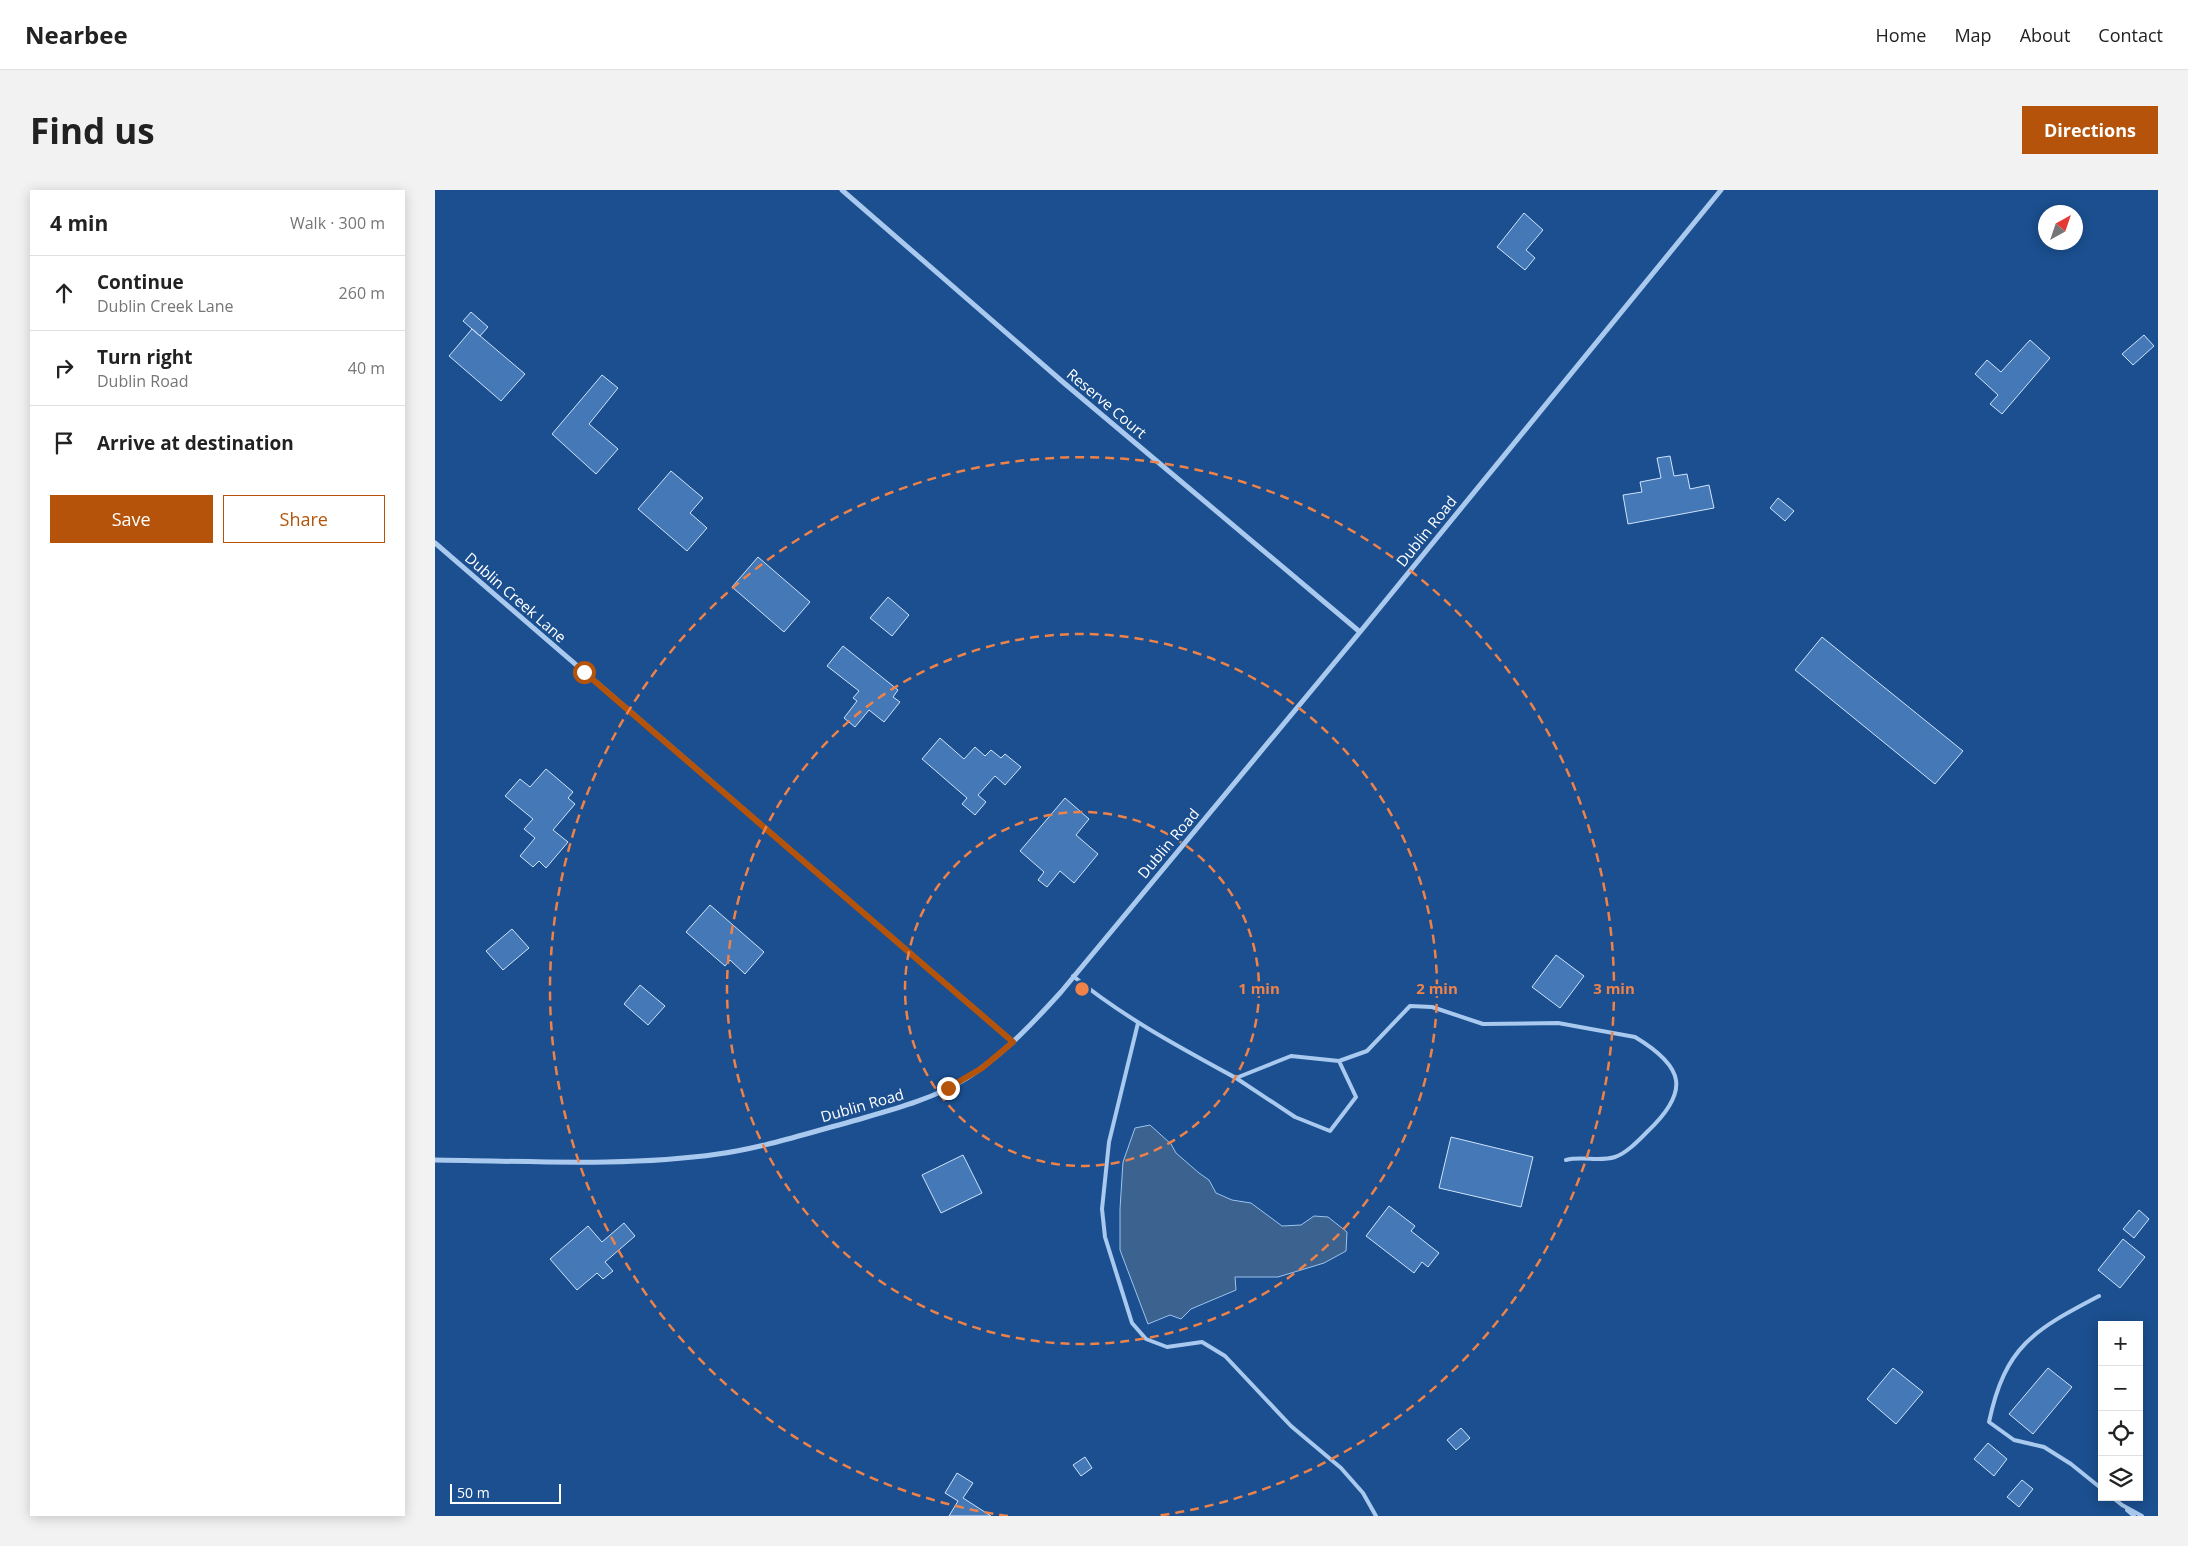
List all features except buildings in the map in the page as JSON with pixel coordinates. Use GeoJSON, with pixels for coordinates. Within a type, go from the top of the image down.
{"type":"FeatureCollection","features":[{"type":"Feature","properties":{"kind":"street","name":"Reserve Court"},"geometry":{"type":"LineString","coordinates":[[842,190],[1071,389],[1360,632]]}},
{"type":"Feature","properties":{"kind":"street","name":"Dublin Road"},"geometry":{"type":"LineString","coordinates":[[435,1160],[647,1160],[701,1156],[750,1148],[889,1111],[930,1096],[966,1079],[1013,1042],[1073,976],[1360,632],[1721,190]]}},
{"type":"Feature","properties":{"kind":"street","name":"Dublin Creek Lane"},"geometry":{"type":"LineString","coordinates":[[435,543],[1013,1042]]}},
{"type":"Feature","properties":{"kind":"lane"},"geometry":{"type":"LineString","coordinates":[[1073,976],[1105,1002],[1138,1023],[1236,1078],[1295,1117],[1330,1131],[1356,1096],[1339,1061]]}},
{"type":"Feature","properties":{"kind":"lane"},"geometry":{"type":"LineString","coordinates":[[1236,1078],[1291,1056],[1339,1061],[1367,1051],[1410,1006],[1432,1007],[1483,1024],[1559,1023],[1635,1037],[1646,1043],[1674,1072],[1678,1086],[1675,1097],[1667,1110],[1635,1143],[1617,1157],[1607,1159],[1578,1157],[1566,1160]]}},
{"type":"Feature","properties":{"kind":"lane"},"geometry":{"type":"LineString","coordinates":[[1138,1023],[1109,1142],[1102,1209],[1105,1237],[1132,1323],[1145,1339],[1167,1347],[1202,1342],[1225,1356],[1291,1426],[1341,1468],[1363,1493],[1376,1516]]}},
{"type":"Feature","properties":{"kind":"lane"},"geometry":{"type":"LineString","coordinates":[[2098,1486],[2071,1464],[2044,1448],[2014,1440],[1989,1422],[1994,1397],[2003,1375],[2027,1340],[2037,1330],[2099,1296]]}},
{"type":"Feature","properties":{"kind":"lane"},"geometry":{"type":"LineString","coordinates":[[2117,1501],[2134,1516]]}},
{"type":"Feature","properties":{"kind":"lane"},"geometry":{"type":"LineString","coordinates":[[2122,1505],[2142,1516]]}},
{"type":"Feature","properties":{"kind":"water"},"geometry":{"type":"Polygon","coordinates":[[[1150,1125],[1171,1144],[1176,1153],[1209,1180],[1216,1193],[1232,1200],[1251,1203],[1282,1226],[1301,1225],[1314,1216],[1328,1217],[1347,1232],[1346,1251],[1324,1263],[1278,1277],[1235,1277],[1236,1290],[1191,1309],[1181,1319],[1170,1315],[1148,1324],[1120,1250],[1120,1209],[1123,1162],[1135,1128],[1150,1125]]]}},
{"type":"Feature","properties":{"kind":"route"},"geometry":{"type":"LineString","coordinates":[[584,672],[1013,1042],[982,1068],[948,1088]]}}]}
